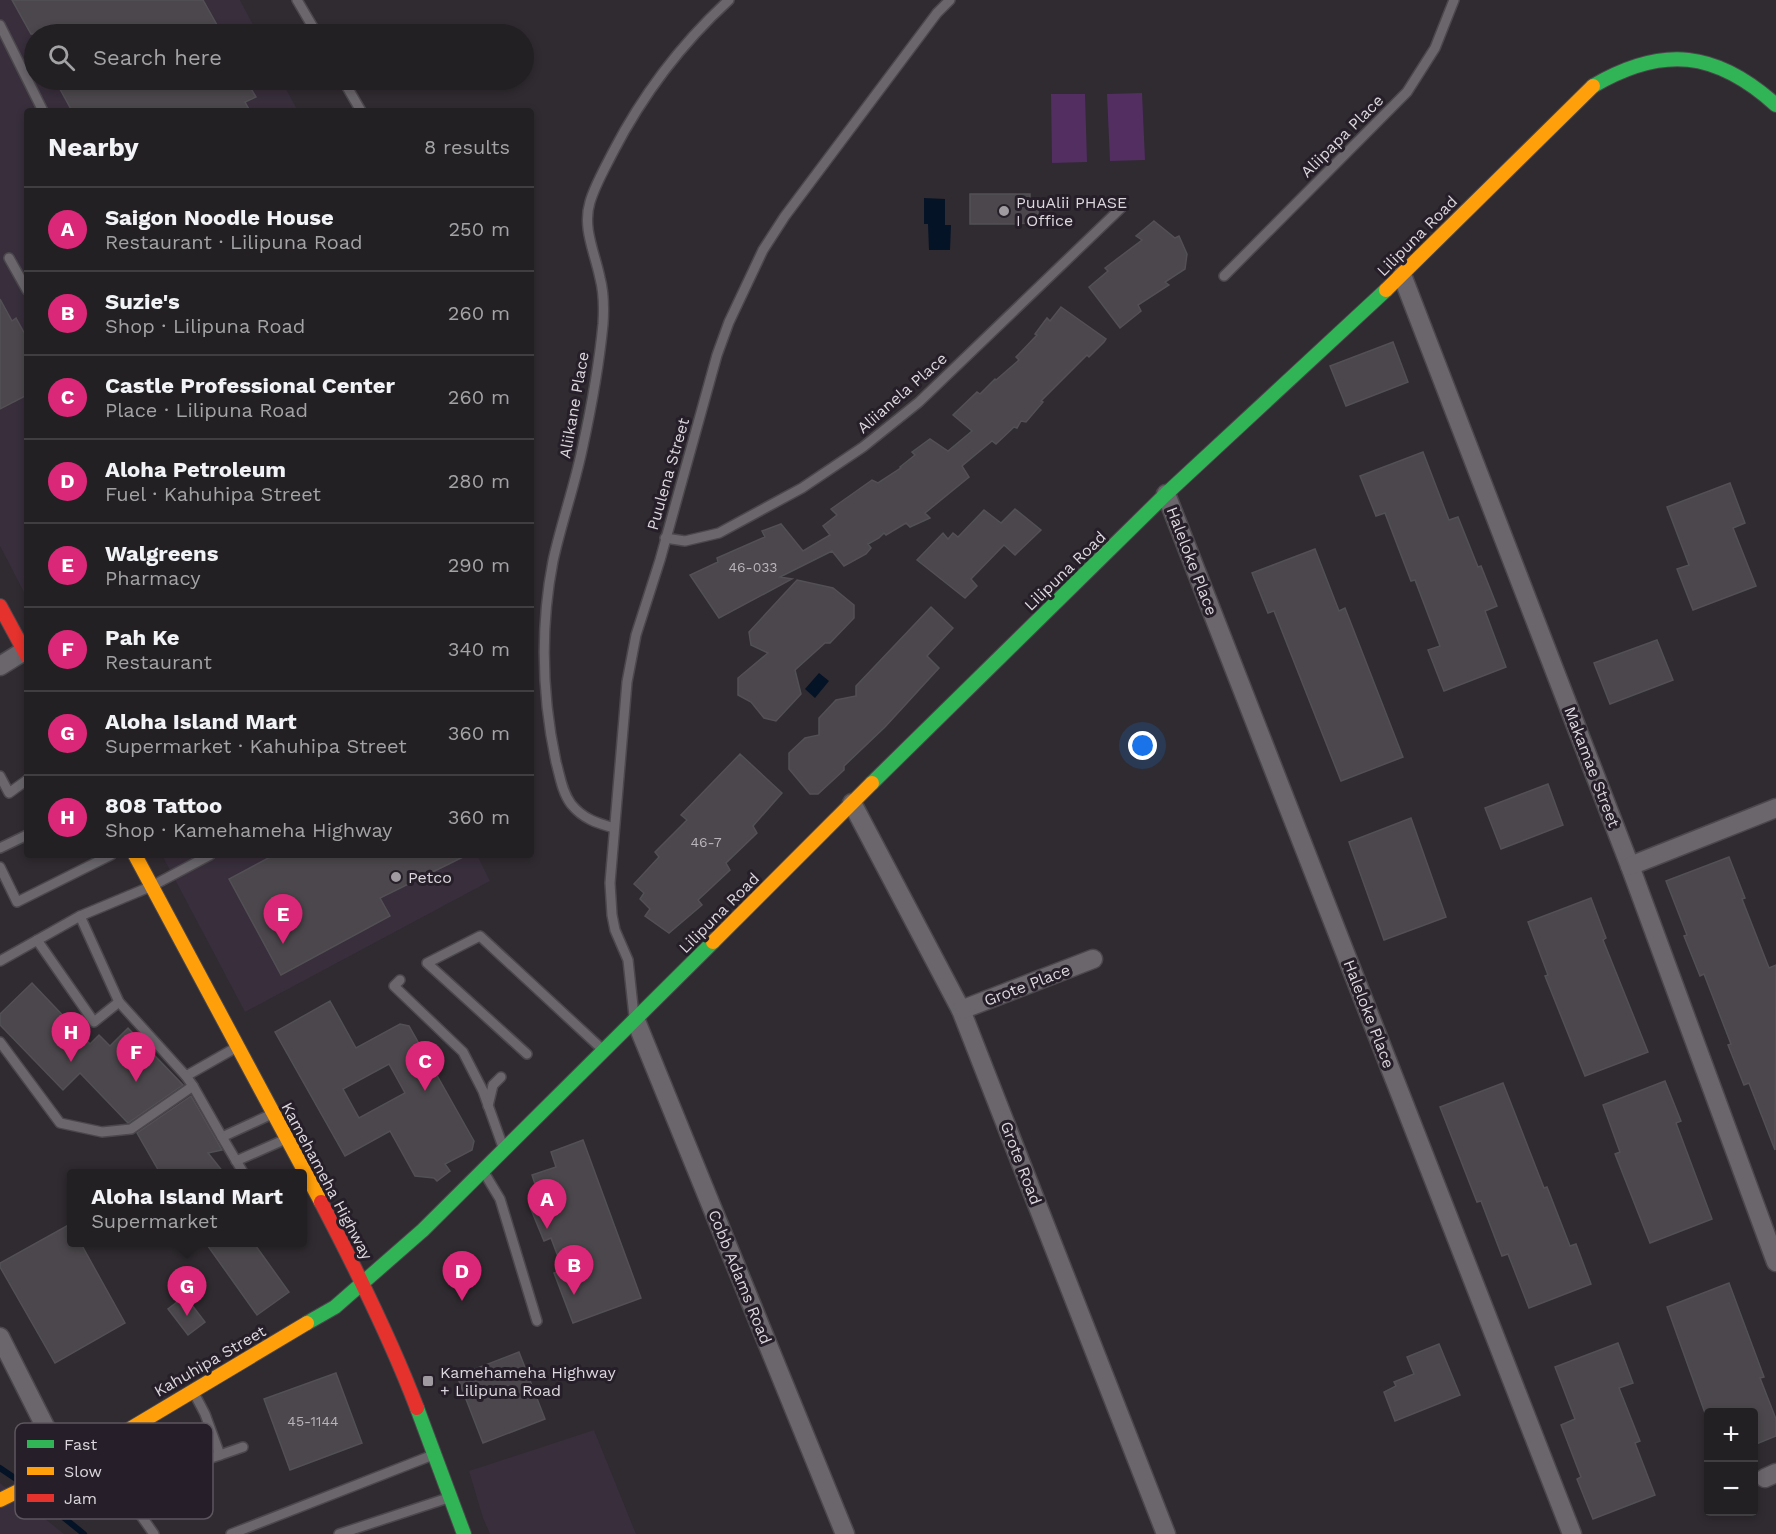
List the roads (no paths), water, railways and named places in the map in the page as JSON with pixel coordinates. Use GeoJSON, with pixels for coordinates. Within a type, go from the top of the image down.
{"type":"FeatureCollection","features":[{"type":"Feature","properties":{"kind":"street","name":"Lilipuna Road"},"geometry":{"type":"LineString","coordinates":[[423,1230],[1166,494],[1402,275],[1578,100],[1606,77],[1630,66],[1657,60],[1694,60],[1732,71],[1772,93]]}},
{"type":"Feature","properties":{"kind":"street","name":"Makamae Street"},"geometry":{"type":"LineString","coordinates":[[1402,275],[1630,866],[1776,1262]]}},
{"type":"Feature","properties":{"kind":"street","name":"Haleloke Place"},"geometry":{"type":"LineString","coordinates":[[1166,494],[1572,1534]]}},
{"type":"Feature","properties":{"kind":"street"},"geometry":{"type":"LineString","coordinates":[[0,606],[24,648]]}},
{"type":"Feature","properties":{"kind":"street"},"geometry":{"type":"LineString","coordinates":[[0,666],[24,653]]}},
{"type":"Feature","properties":{"kind":"street","name":"Grote Road"},"geometry":{"type":"LineString","coordinates":[[852,803],[961,1010],[1166,1534]]}},
{"type":"Feature","properties":{"kind":"street"},"geometry":{"type":"LineString","coordinates":[[1630,866],[1776,808]]}},
{"type":"Feature","properties":{"kind":"street","name":"Kamehameha Highway"},"geometry":{"type":"LineString","coordinates":[[137,858],[303,1169]]}},
{"type":"Feature","properties":{"kind":"street","name":"Grote Place"},"geometry":{"type":"LineString","coordinates":[[961,1010],[1093,959]]}},
{"type":"Feature","properties":{"kind":"street","name":"Cobb Adams Road"},"geometry":{"type":"LineString","coordinates":[[636,1021],[845,1534]]}},
{"type":"Feature","properties":{"kind":"street","name":"Kamehameha Highway"},"geometry":{"type":"LineString","coordinates":[[307,1176],[362,1282],[410,1389],[464,1534]]}},
{"type":"Feature","properties":{"kind":"street","name":"Kahuhipa Street"},"geometry":{"type":"LineString","coordinates":[[138,1423],[335,1307],[423,1230]]}},
{"type":"Feature","properties":{"kind":"street"},"geometry":{"type":"LineString","coordinates":[[0,1337],[43,1423]]}},
{"type":"Feature","properties":{"kind":"street","name":"Kahuhipa Street"},"geometry":{"type":"LineString","coordinates":[[0,1500],[15,1494]]}},
{"type":"Feature","properties":{"kind":"lane"},"geometry":{"type":"LineString","coordinates":[[297,0],[311,24]]}},
{"type":"Feature","properties":{"kind":"lane","name":"Aliikane Place"},"geometry":{"type":"LineString","coordinates":[[614,828],[591,822],[580,814],[566,795],[553,746],[545,684],[544,652],[549,591],[560,533],[582,452],[603,326],[603,293],[588,235],[588,211],[604,169],[639,108],[679,53],[729,0]]}},
{"type":"Feature","properties":{"kind":"lane","name":"Puulena Street"},"geometry":{"type":"LineString","coordinates":[[636,1021],[632,1005],[628,960],[615,930],[610,899],[614,828],[630,658],[721,344],[745,286],[764,250],[792,207],[937,13],[950,0]]}},
{"type":"Feature","properties":{"kind":"lane","name":"Aliipapa Place"},"geometry":{"type":"LineString","coordinates":[[1224,276],[1407,92],[1435,48],[1454,0]]}},
{"type":"Feature","properties":{"kind":"lane"},"geometry":{"type":"LineString","coordinates":[[0,25],[24,73]]}},
{"type":"Feature","properties":{"kind":"lane"},"geometry":{"type":"LineString","coordinates":[[32,90],[42,108]]}},
{"type":"Feature","properties":{"kind":"lane"},"geometry":{"type":"LineString","coordinates":[[349,90],[359,108]]}},
{"type":"Feature","properties":{"kind":"lane","name":"Aliianela Place"},"geometry":{"type":"LineString","coordinates":[[665,538],[685,541],[726,530],[802,488],[863,447],[919,402],[1122,207]]}},
{"type":"Feature","properties":{"kind":"lane"},"geometry":{"type":"LineString","coordinates":[[9,258],[24,285]]}},
{"type":"Feature","properties":{"kind":"lane"},"geometry":{"type":"LineString","coordinates":[[0,776],[9,793],[24,782]]}},
{"type":"Feature","properties":{"kind":"lane"},"geometry":{"type":"LineString","coordinates":[[0,848],[24,836]]}},
{"type":"Feature","properties":{"kind":"lane"},"geometry":{"type":"LineString","coordinates":[[0,867],[17,902],[105,858]]}},
{"type":"Feature","properties":{"kind":"lane"},"geometry":{"type":"LineString","coordinates":[[0,961],[80,916],[152,886],[204,858]]}},
{"type":"Feature","properties":{"kind":"lane"},"geometry":{"type":"LineString","coordinates":[[80,916],[119,1002],[186,1076],[242,1169]]}},
{"type":"Feature","properties":{"kind":"lane"},"geometry":{"type":"LineString","coordinates":[[527,1054],[427,963],[480,936],[604,1051]]}},
{"type":"Feature","properties":{"kind":"lane"},"geometry":{"type":"LineString","coordinates":[[37,940],[94,1022],[119,1002]]}},
{"type":"Feature","properties":{"kind":"lane"},"geometry":{"type":"LineString","coordinates":[[400,980],[394,986],[463,1052],[488,1106],[504,1149]]}},
{"type":"Feature","properties":{"kind":"lane"},"geometry":{"type":"LineString","coordinates":[[0,1042],[60,1123],[102,1132],[131,1129],[193,1086]]}},
{"type":"Feature","properties":{"kind":"lane"},"geometry":{"type":"LineString","coordinates":[[186,1076],[237,1046]]}},
{"type":"Feature","properties":{"kind":"lane"},"geometry":{"type":"LineString","coordinates":[[488,1106],[493,1085],[501,1077]]}},
{"type":"Feature","properties":{"kind":"lane"},"geometry":{"type":"LineString","coordinates":[[222,1137],[273,1113]]}},
{"type":"Feature","properties":{"kind":"lane"},"geometry":{"type":"LineString","coordinates":[[237,1161],[287,1138]]}},
{"type":"Feature","properties":{"kind":"lane"},"geometry":{"type":"LineString","coordinates":[[483,1172],[500,1199],[537,1321]]}},
{"type":"Feature","properties":{"kind":"lane"},"geometry":{"type":"LineString","coordinates":[[193,1391],[208,1423]]}},
{"type":"Feature","properties":{"kind":"lane"},"geometry":{"type":"LineString","coordinates":[[213,1436],[220,1455]]}},
{"type":"Feature","properties":{"kind":"lane"},"geometry":{"type":"LineString","coordinates":[[213,1457],[243,1447]]}},
{"type":"Feature","properties":{"kind":"lane"},"geometry":{"type":"LineString","coordinates":[[231,1534],[434,1454]]}},
{"type":"Feature","properties":{"kind":"lane"},"geometry":{"type":"LineString","coordinates":[[339,1534],[451,1497]]}},
{"type":"Feature","properties":{"kind":"lane"},"geometry":{"type":"LineString","coordinates":[[143,1519],[154,1534]]}},
{"type":"Feature","properties":{"kind":"water"},"geometry":{"type":"Polygon","coordinates":[[[924,198],[945,199],[945,225],[951,225],[950,250],[929,250],[928,224],[924,224],[924,198]]]}},
{"type":"Feature","properties":{"kind":"water"},"geometry":{"type":"Polygon","coordinates":[[[819,673],[829,681],[815,698],[805,689],[819,673]]]}},
{"type":"Feature","properties":{"kind":"waterway"},"geometry":{"type":"LineString","coordinates":[[0,1468],[15,1478]]}},
{"type":"Feature","properties":{"kind":"waterway"},"geometry":{"type":"LineString","coordinates":[[65,1519],[84,1534]]}},
{"type":"Feature","properties":{"kind":"place","name":"PuuAlii PHASE I Office"},"geometry":{"type":"Point","coordinates":[1004,211]}},
{"type":"Feature","properties":{"kind":"place","name":"Petco"},"geometry":{"type":"Point","coordinates":[396,877]}},
{"type":"Feature","properties":{"kind":"place","name":"Walgreens"},"geometry":{"type":"Point","coordinates":[283,944]}},
{"type":"Feature","properties":{"kind":"place","name":"808 Tattoo"},"geometry":{"type":"Point","coordinates":[71,1062]}},
{"type":"Feature","properties":{"kind":"place","name":"Pah Ke"},"geometry":{"type":"Point","coordinates":[136,1082]}},
{"type":"Feature","properties":{"kind":"place","name":"Castle Professional Center"},"geometry":{"type":"Point","coordinates":[425,1091]}},
{"type":"Feature","properties":{"kind":"place","name":"Saigon Noodle House"},"geometry":{"type":"Point","coordinates":[547,1229]}},
{"type":"Feature","properties":{"kind":"place","name":"Suzie's"},"geometry":{"type":"Point","coordinates":[574,1295]}},
{"type":"Feature","properties":{"kind":"place","name":"Aloha Petroleum"},"geometry":{"type":"Point","coordinates":[462,1301]}},
{"type":"Feature","properties":{"kind":"place","name":"Aloha Island Mart"},"geometry":{"type":"Point","coordinates":[187,1316]}},
{"type":"Feature","properties":{"kind":"place","name":"Kamehameha Highway + Lilipuna Road"},"geometry":{"type":"Point","coordinates":[428,1381]}}]}
